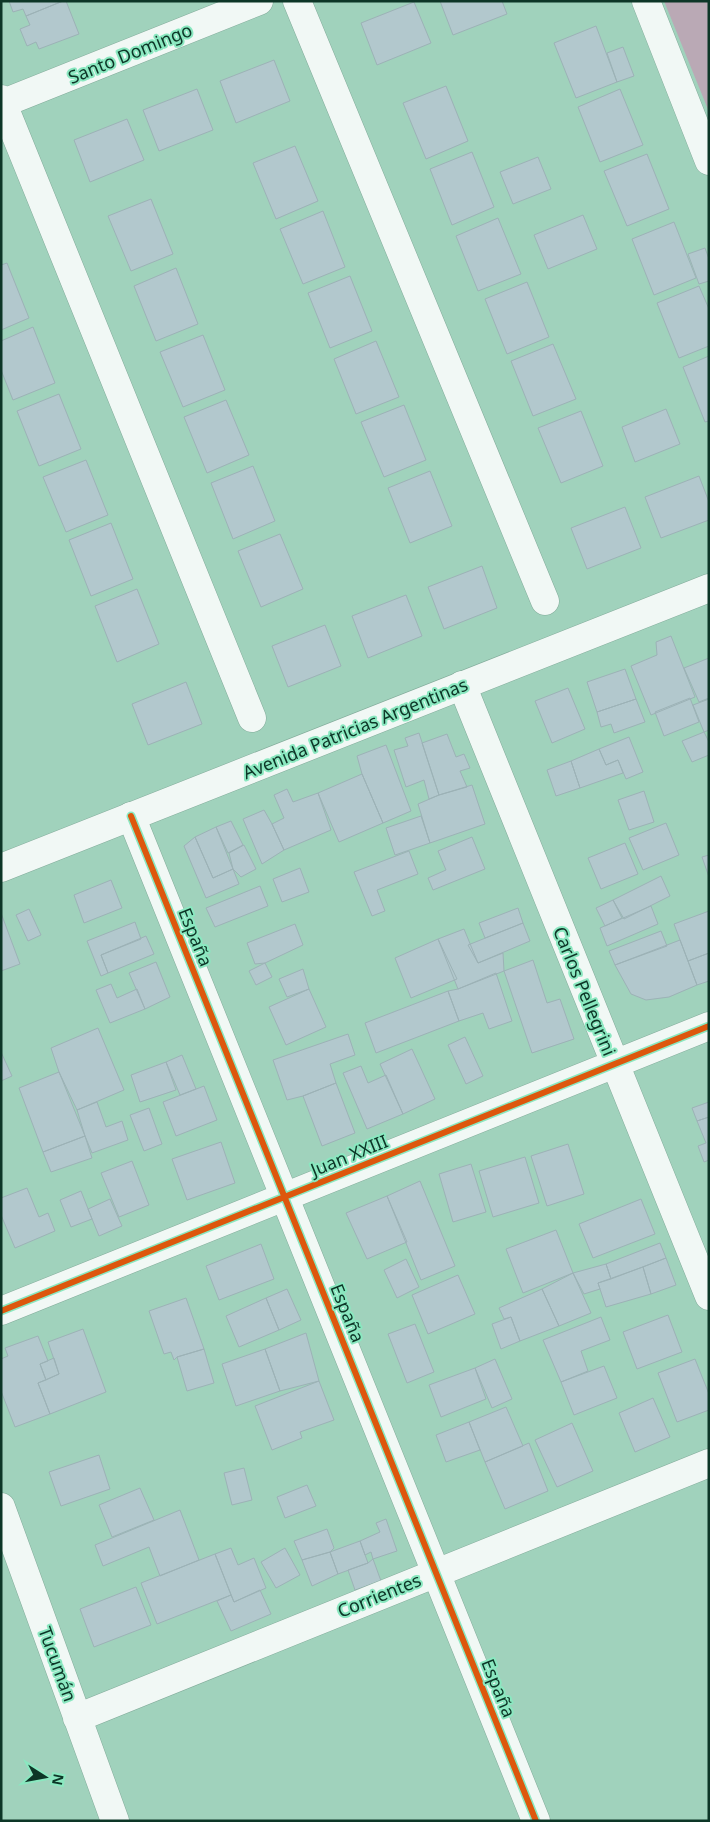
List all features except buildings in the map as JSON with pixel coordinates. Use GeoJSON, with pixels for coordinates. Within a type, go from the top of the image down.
{"type":"FeatureCollection","features":[{"type":"Feature","properties":{"kind":"street","name":"Santo Domingo"},"geometry":{"type":"LineString","coordinates":[[2,102],[259,1]]}},
{"type":"Feature","properties":{"kind":"street"},"geometry":{"type":"LineString","coordinates":[[297,1],[545,601]]}},
{"type":"Feature","properties":{"kind":"street"},"geometry":{"type":"LineString","coordinates":[[646,1],[709,161]]}},
{"type":"Feature","properties":{"kind":"street"},"geometry":{"type":"LineString","coordinates":[[2,102],[252,718]]}},
{"type":"Feature","properties":{"kind":"street","name":"Avenida Patricias Argentinas"},"geometry":{"type":"LineString","coordinates":[[1,868],[709,588]]}},
{"type":"Feature","properties":{"kind":"street","name":"Carlos Pellegrini"},"geometry":{"type":"LineString","coordinates":[[462,685],[709,1296]]}},
{"type":"Feature","properties":{"kind":"street","name":"España"},"geometry":{"type":"LineString","coordinates":[[131,816],[536,1821]]}},
{"type":"Feature","properties":{"kind":"street","name":"Juan XXIII"},"geometry":{"type":"LineString","coordinates":[[1,1311],[709,1026]]}},
{"type":"Feature","properties":{"kind":"street","name":"Corrientes"},"geometry":{"type":"LineString","coordinates":[[78,1718],[709,1463]]}},
{"type":"Feature","properties":{"kind":"street","name":"Tucumán"},"geometry":{"type":"LineString","coordinates":[[1,1507],[115,1821]]}},
{"type":"Feature","properties":{"kind":"shaded area"},"geometry":{"type":"Polygon","coordinates":[[[664,1],[709,1],[709,112],[664,1]]]}},
{"type":"Feature","properties":{"kind":"cycle path"},"geometry":{"type":"LineString","coordinates":[[131,816],[536,1821]]}},
{"type":"Feature","properties":{"kind":"cycle path"},"geometry":{"type":"LineString","coordinates":[[1,1311],[709,1026]]}}]}
